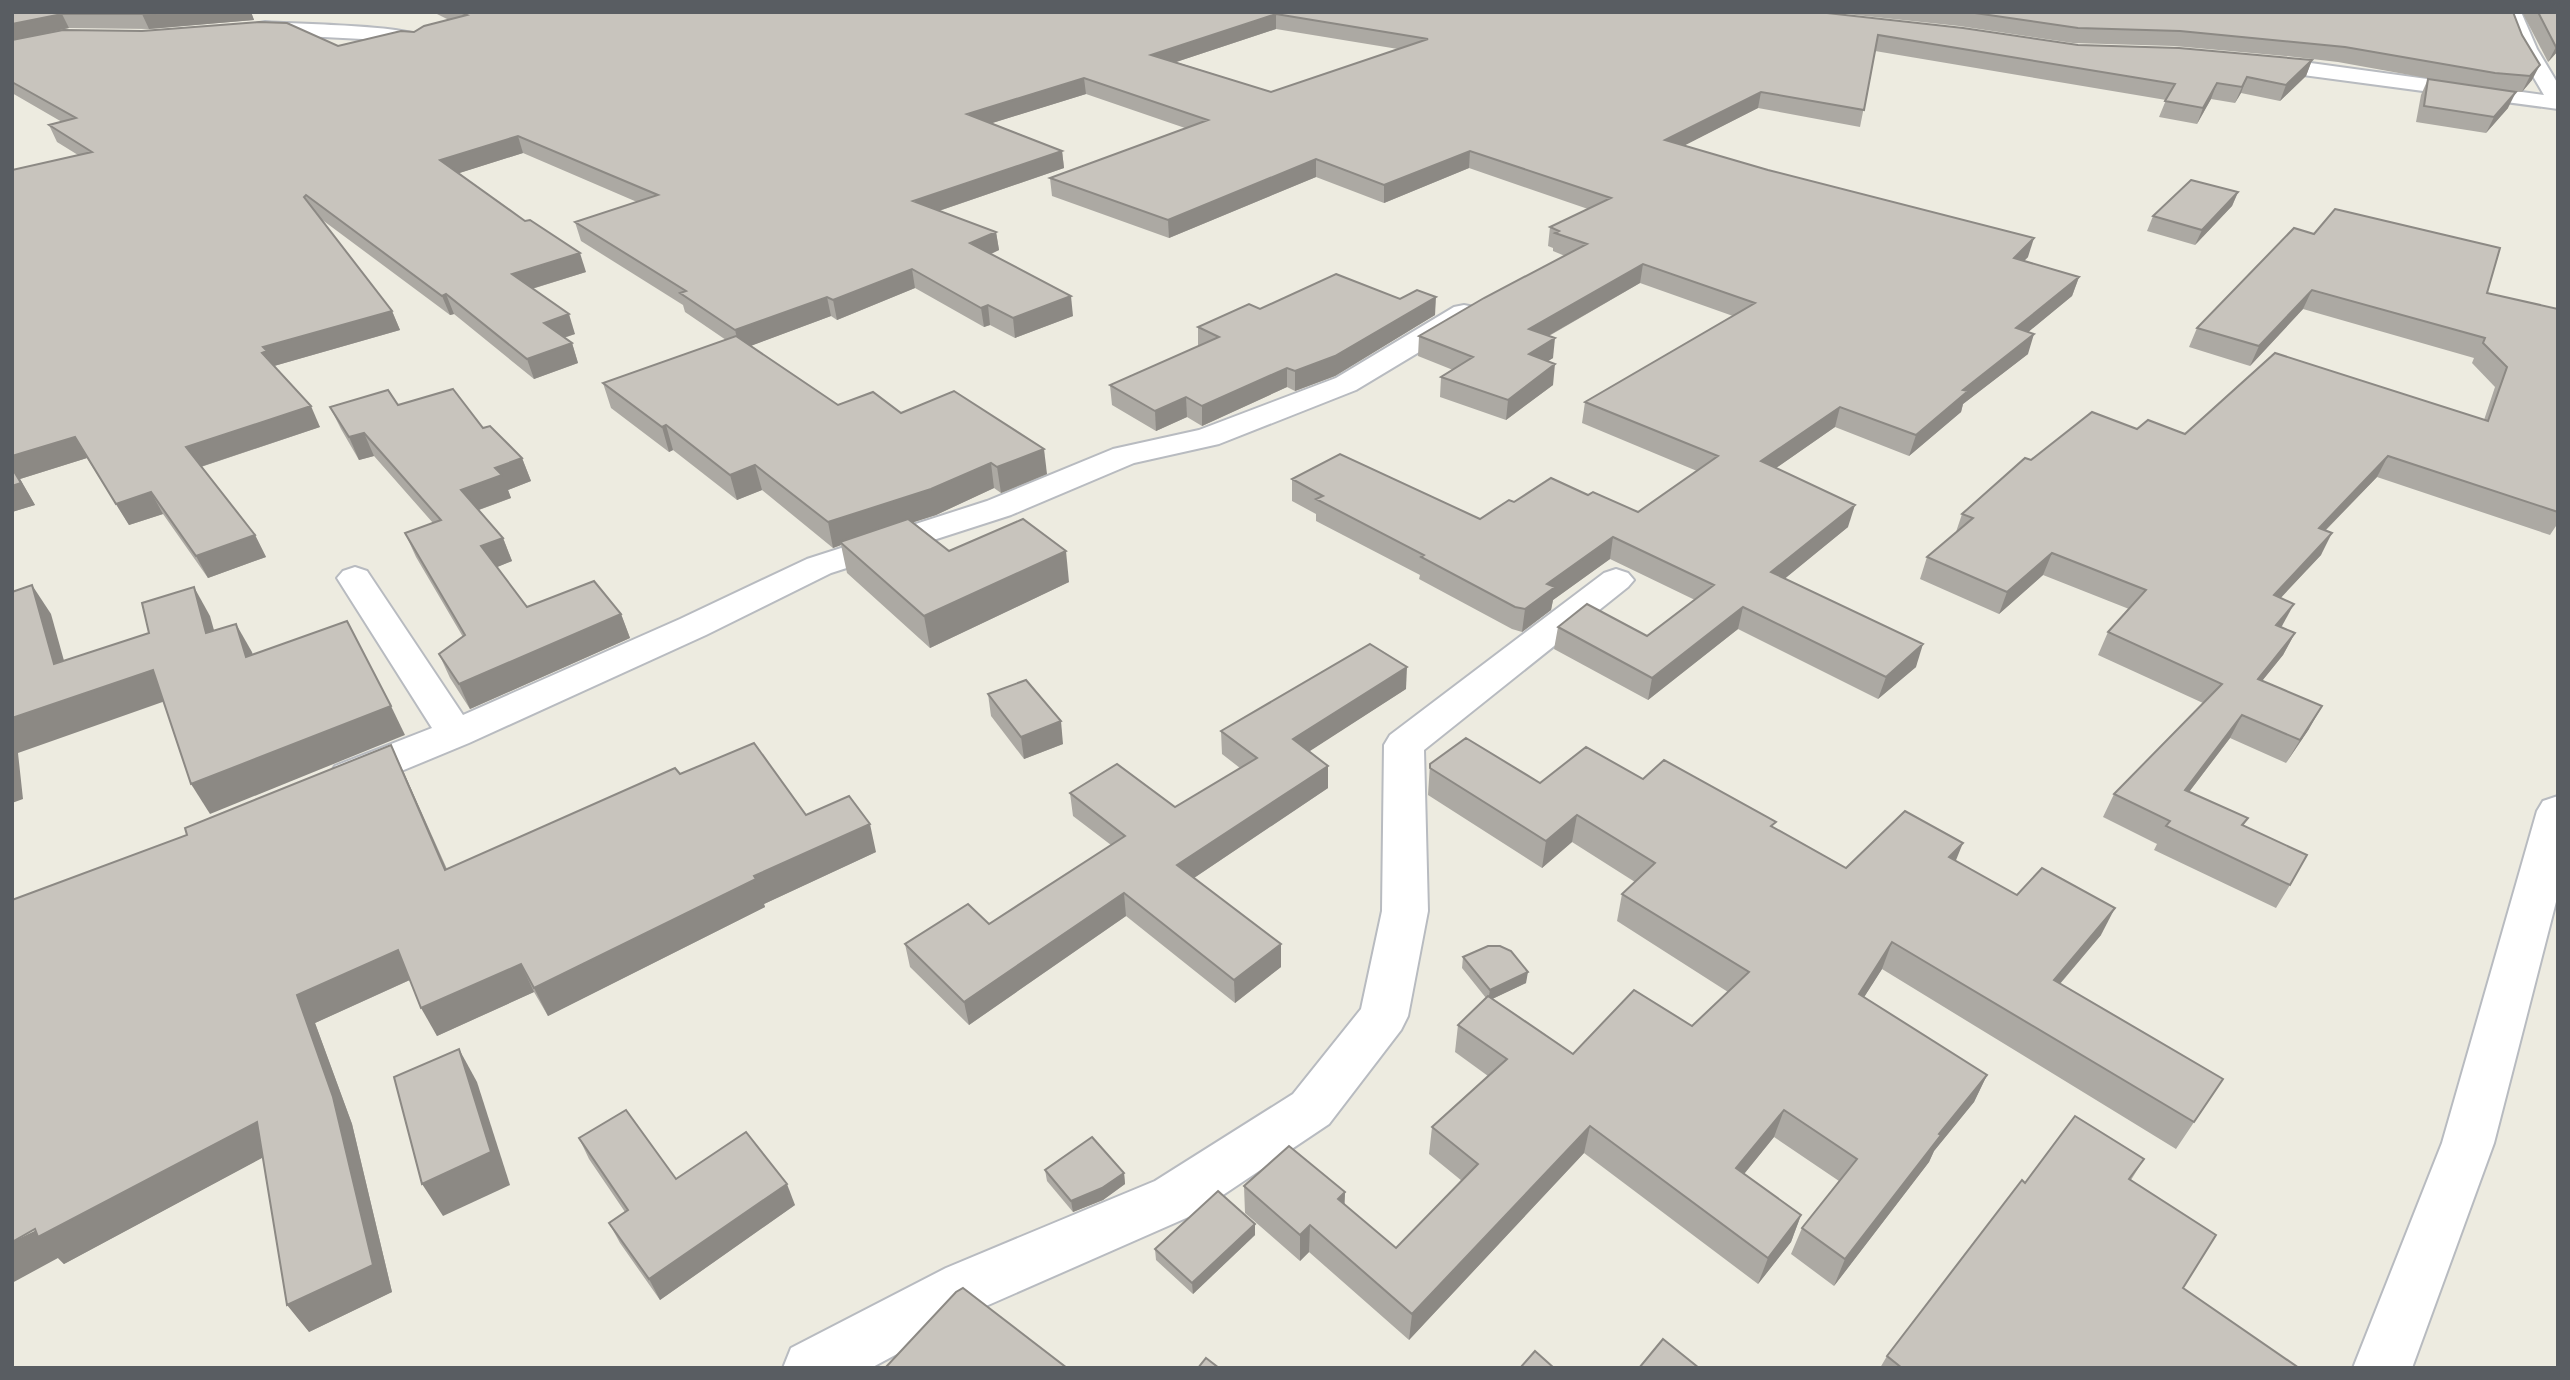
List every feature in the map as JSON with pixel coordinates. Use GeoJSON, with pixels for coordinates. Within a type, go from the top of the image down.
{"type":"FeatureCollection","features":[{"type":"Feature","properties":{"kind":"street"},"geometry":{"type":"LineString","coordinates":[[240,12],[265,28]]}},
{"type":"Feature","properties":{"kind":"street"},"geometry":{"type":"LineString","coordinates":[[2512,12],[2527,49],[2558,103]]}},
{"type":"Feature","properties":{"kind":"street"},"geometry":{"type":"LineString","coordinates":[[230,33],[265,28],[382,34],[418,39]]}},
{"type":"Feature","properties":{"kind":"street"},"geometry":{"type":"LineString","coordinates":[[2527,49],[2547,51]]}},
{"type":"Feature","properties":{"kind":"street"},"geometry":{"type":"LineString","coordinates":[[2236,61],[2338,71],[2487,97],[2558,103]]}},
{"type":"Feature","properties":{"kind":"street"},"geometry":{"type":"LineString","coordinates":[[316,790],[455,734],[693,627],[820,566],[999,509],[1124,456],[1208,437],[1346,384],[1472,308]]}},
{"type":"Feature","properties":{"kind":"street"},"geometry":{"type":"LineString","coordinates":[[355,578],[455,734]]}},
{"type":"Feature","properties":{"kind":"street"},"geometry":{"type":"LineString","coordinates":[[812,1368],[966,1287],[1174,1198],[1311,1109],[1384,1016],[1405,911],[1404,745],[1616,580]]}},
{"type":"Feature","properties":{"kind":"street"},"geometry":{"type":"LineString","coordinates":[[2382,1368],[2468,1143],[2558,811]]}},
{"type":"Feature","properties":{"kind":"building"},"geometry":{"type":"Polygon","coordinates":[[[12,12],[169,12],[62,14],[12,24],[12,12]]]}},
{"type":"Feature","properties":{"kind":"building"},"geometry":{"type":"Polygon","coordinates":[[[460,12],[1818,12],[1963,28],[2078,45],[2179,48],[2312,60],[2286,85],[2247,77],[2242,87],[2217,83],[2203,108],[2165,101],[2175,84],[1878,35],[1864,110],[1761,92],[1665,140],[1768,170],[2034,238],[2014,258],[2079,277],[2016,328],[2034,334],[1963,390],[1968,391],[1916,435],[1840,407],[1761,461],[1855,505],[1771,572],[1923,644],[1886,677],[1743,607],[1652,678],[1558,627],[1587,604],[1647,636],[1714,585],[1613,537],[1547,584],[1555,587],[1525,609],[1515,607],[1421,557],[1424,555],[1316,499],[1323,496],[1292,479],[1340,454],[1480,519],[1509,500],[1514,502],[1551,478],[1588,495],[1593,492],[1638,512],[1718,456],[1585,402],[1755,303],[1643,264],[1529,329],[1555,338],[1529,354],[1555,364],[1508,400],[1441,377],[1473,357],[1419,336],[1484,298],[1587,244],[1555,233],[1559,231],[1550,227],[1611,198],[1470,151],[1384,185],[1316,159],[1168,220],[1050,178],[1208,120],[1084,78],[967,114],[1062,151],[913,201],[996,232],[970,243],[1071,296],[1013,318],[988,305],[981,308],[912,269],[833,300],[827,297],[735,330],[680,293],[686,291],[575,222],[658,195],[518,136],[440,160],[525,221],[530,220],[580,253],[512,274],[569,314],[544,323],[572,343],[527,359],[446,294],[442,296],[306,195],[304,197],[392,311],[263,347],[267,351],[262,353],[311,406],[186,447],[255,535],[196,556],[151,492],[116,504],[75,437],[12,456],[12,170],[92,152],[49,125],[76,118],[12,82],[12,40],[63,30],[142,31],[259,22],[287,23],[338,46],[401,31],[414,32],[424,26],[467,15],[460,12]],[[1276,14],[1151,55],[1271,92],[1428,39],[1276,14]]]}},
{"type":"Feature","properties":{"kind":"building"},"geometry":{"type":"Polygon","coordinates":[[[1968,12],[2513,12],[2522,35],[2540,65],[2530,76],[2495,73],[2345,47],[2180,31],[2078,28],[1968,12]]]}},
{"type":"Feature","properties":{"kind":"building"},"geometry":{"type":"Polygon","coordinates":[[[2538,12],[2558,12],[2556,47],[2538,12]]]}},
{"type":"Feature","properties":{"kind":"building"},"geometry":{"type":"Polygon","coordinates":[[[2428,79],[2516,92],[2494,117],[2424,106],[2428,79]]]}},
{"type":"Feature","properties":{"kind":"building"},"geometry":{"type":"Polygon","coordinates":[[[2191,180],[2238,192],[2202,230],[2153,216],[2191,180]]]}},
{"type":"Feature","properties":{"kind":"building"},"geometry":{"type":"Polygon","coordinates":[[[2335,209],[2500,248],[2487,293],[2558,309],[2558,512],[2388,456],[2319,528],[2332,533],[2274,595],[2294,604],[2276,625],[2295,633],[2258,679],[2322,706],[2300,740],[2242,715],[2185,790],[2248,818],[2242,825],[2307,855],[2290,885],[2166,826],[2170,821],[2114,794],[2222,684],[2108,632],[2146,590],[2052,553],[2007,592],[1927,557],[1973,518],[1962,514],[2025,458],[2031,460],[2092,412],[2137,429],[2148,420],[2185,434],[2275,353],[2488,421],[2507,367],[2483,343],[2485,338],[2312,290],[2259,346],[2197,328],[2294,228],[2314,234],[2335,209]]]}},
{"type":"Feature","properties":{"kind":"building"},"geometry":{"type":"Polygon","coordinates":[[[1336,274],[1400,299],[1417,290],[1436,297],[1335,356],[1295,371],[1287,368],[1202,406],[1186,397],[1155,411],[1110,385],[1219,337],[1198,327],[1249,304],[1260,309],[1336,274]]]}},
{"type":"Feature","properties":{"kind":"building"},"geometry":{"type":"Polygon","coordinates":[[[736,336],[838,405],[873,392],[901,413],[954,391],[1044,449],[997,467],[991,463],[931,489],[828,522],[755,465],[730,475],[666,425],[662,427],[603,383],[736,336]]]}},
{"type":"Feature","properties":{"kind":"building"},"geometry":{"type":"Polygon","coordinates":[[[453,389],[483,428],[490,426],[522,458],[495,468],[502,475],[461,490],[503,538],[481,546],[527,607],[594,581],[621,614],[459,684],[439,654],[465,635],[405,533],[441,520],[364,433],[349,437],[330,407],[388,390],[398,405],[453,389]]]}},
{"type":"Feature","properties":{"kind":"building"},"geometry":{"type":"Polygon","coordinates":[[[12,468],[21,483],[12,486],[12,468]]]}},
{"type":"Feature","properties":{"kind":"building"},"geometry":{"type":"Polygon","coordinates":[[[908,519],[949,551],[1023,519],[1066,551],[924,616],[840,542],[908,519]]]}},
{"type":"Feature","properties":{"kind":"building"},"geometry":{"type":"Polygon","coordinates":[[[32,585],[54,664],[149,633],[142,603],[194,587],[206,633],[236,624],[246,657],[347,621],[391,706],[191,784],[153,670],[12,718],[12,592],[32,585]]]}},
{"type":"Feature","properties":{"kind":"building"},"geometry":{"type":"Polygon","coordinates":[[[1370,644],[1407,667],[1293,739],[1328,766],[1177,865],[1281,944],[1234,980],[1124,893],[964,1002],[905,944],[968,904],[989,924],[1125,836],[1070,793],[1117,764],[1175,807],[1257,758],[1221,731],[1370,644]]]}},
{"type":"Feature","properties":{"kind":"building"},"geometry":{"type":"Polygon","coordinates":[[[1026,680],[1061,721],[1021,737],[988,694],[1026,680]]]}},
{"type":"Feature","properties":{"kind":"building"},"geometry":{"type":"Polygon","coordinates":[[[1466,738],[1540,783],[1586,747],[1643,779],[1664,760],[1776,822],[1771,826],[1846,868],[1905,811],[1963,843],[1949,857],[2017,895],[2042,868],[2115,908],[2054,980],[2223,1079],[2194,1122],[1892,942],[1859,994],[1987,1075],[1845,1259],[1802,1228],[1857,1159],[1784,1110],[1736,1168],[1801,1215],[1768,1258],[1590,1126],[1412,1314],[1310,1225],[1300,1235],[1244,1186],[1289,1146],[1345,1192],[1338,1199],[1396,1248],[1478,1164],[1432,1127],[1507,1059],[1458,1025],[1488,996],[1573,1054],[1634,990],[1692,1026],[1749,972],[1622,894],[1655,863],[1577,815],[1546,841],[1430,768],[1430,764],[1466,738]]]}},
{"type":"Feature","properties":{"kind":"building"},"geometry":{"type":"Polygon","coordinates":[[[754,743],[806,815],[849,796],[870,824],[754,876],[756,879],[534,988],[521,964],[421,1008],[398,950],[297,995],[333,1097],[373,1265],[287,1305],[257,1122],[38,1237],[35,1229],[12,1242],[12,900],[187,835],[185,828],[391,745],[445,870],[675,768],[680,774],[754,743]]]}},
{"type":"Feature","properties":{"kind":"building"},"geometry":{"type":"Polygon","coordinates":[[[1488,946],[1500,946],[1511,951],[1528,972],[1490,990],[1463,957],[1488,946]]]}},
{"type":"Feature","properties":{"kind":"building"},"geometry":{"type":"Polygon","coordinates":[[[459,1049],[491,1152],[422,1184],[394,1077],[459,1049]]]}},
{"type":"Feature","properties":{"kind":"building"},"geometry":{"type":"Polygon","coordinates":[[[626,1110],[676,1179],[746,1132],[787,1184],[649,1279],[609,1223],[628,1210],[579,1138],[626,1110]]]}},
{"type":"Feature","properties":{"kind":"building"},"geometry":{"type":"Polygon","coordinates":[[[2075,1116],[2144,1159],[2129,1179],[2216,1235],[2183,1288],[2299,1368],[1902,1368],[1887,1356],[2022,1180],[2025,1183],[2075,1116]]]}},
{"type":"Feature","properties":{"kind":"building"},"geometry":{"type":"Polygon","coordinates":[[[1092,1137],[1124,1173],[1102,1188],[1071,1201],[1045,1170],[1092,1137]]]}},
{"type":"Feature","properties":{"kind":"building"},"geometry":{"type":"Polygon","coordinates":[[[1218,1191],[1255,1224],[1192,1283],[1155,1249],[1218,1191]]]}},
{"type":"Feature","properties":{"kind":"building"},"geometry":{"type":"Polygon","coordinates":[[[963,1288],[1067,1368],[885,1368],[956,1292],[963,1288]]]}},
{"type":"Feature","properties":{"kind":"building"},"geometry":{"type":"Polygon","coordinates":[[[1663,1339],[1699,1368],[1639,1368],[1663,1339]]]}},
{"type":"Feature","properties":{"kind":"building"},"geometry":{"type":"Polygon","coordinates":[[[1535,1351],[1554,1368],[1520,1368],[1535,1351]]]}},
{"type":"Feature","properties":{"kind":"building"},"geometry":{"type":"Polygon","coordinates":[[[1206,1358],[1219,1368],[1198,1368],[1206,1358]]]}}]}
